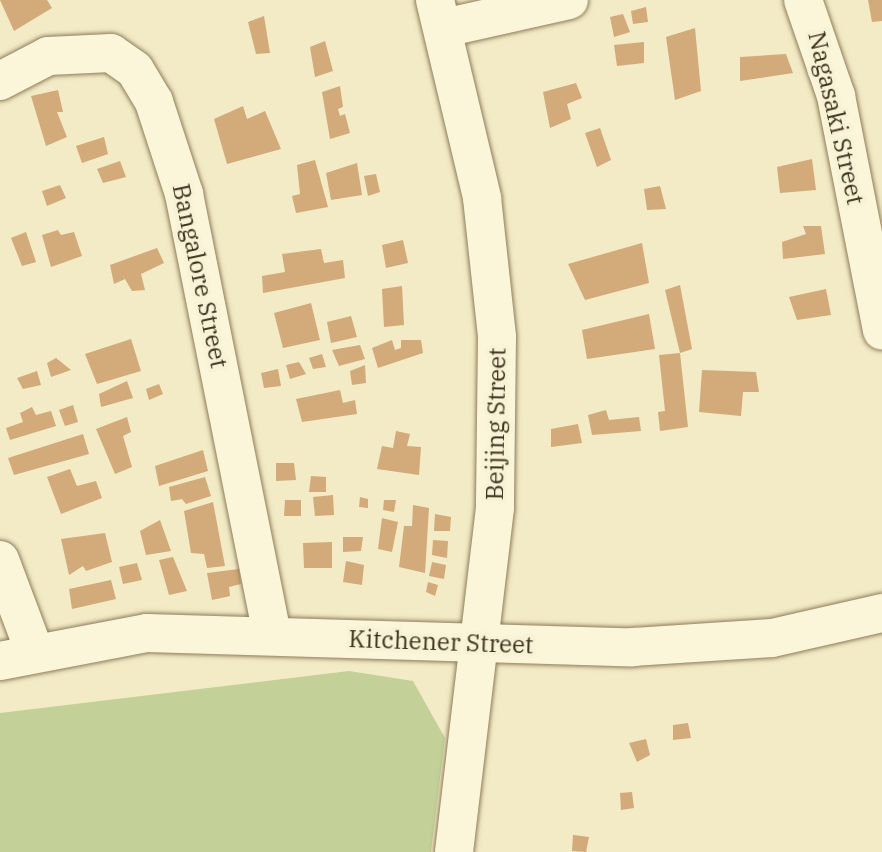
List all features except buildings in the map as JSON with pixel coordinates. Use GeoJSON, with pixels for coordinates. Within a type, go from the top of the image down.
{"type":"FeatureCollection","features":[{"type":"Feature","properties":{"kind":"street"},"geometry":{"type":"LineString","coordinates":[[440,14],[569,0]]}},
{"type":"Feature","properties":{"kind":"street","name":"Nagasaki Street"},"geometry":{"type":"LineString","coordinates":[[803,0],[836,96],[882,331]]}},
{"type":"Feature","properties":{"kind":"street","name":"Beijing Street"},"geometry":{"type":"LineString","coordinates":[[440,14],[485,211],[497,337],[495,508],[454,852]]}},
{"type":"Feature","properties":{"kind":"street","name":"Bangalore Street"},"geometry":{"type":"LineString","coordinates":[[0,81],[48,56],[111,53],[135,70],[154,102],[184,194],[272,634]]}},
{"type":"Feature","properties":{"kind":"street"},"geometry":{"type":"LineString","coordinates":[[0,560],[18,657]]}},
{"type":"Feature","properties":{"kind":"street","name":"Kitchener Street"},"geometry":{"type":"LineString","coordinates":[[18,657],[147,633],[272,634],[477,645],[633,647],[772,638],[882,613]]}},
{"type":"Feature","properties":{"kind":"green space"},"geometry":{"type":"Polygon","coordinates":[[[349,671],[413,681],[445,738],[431,852],[0,852],[0,713],[349,671]]]}}]}
